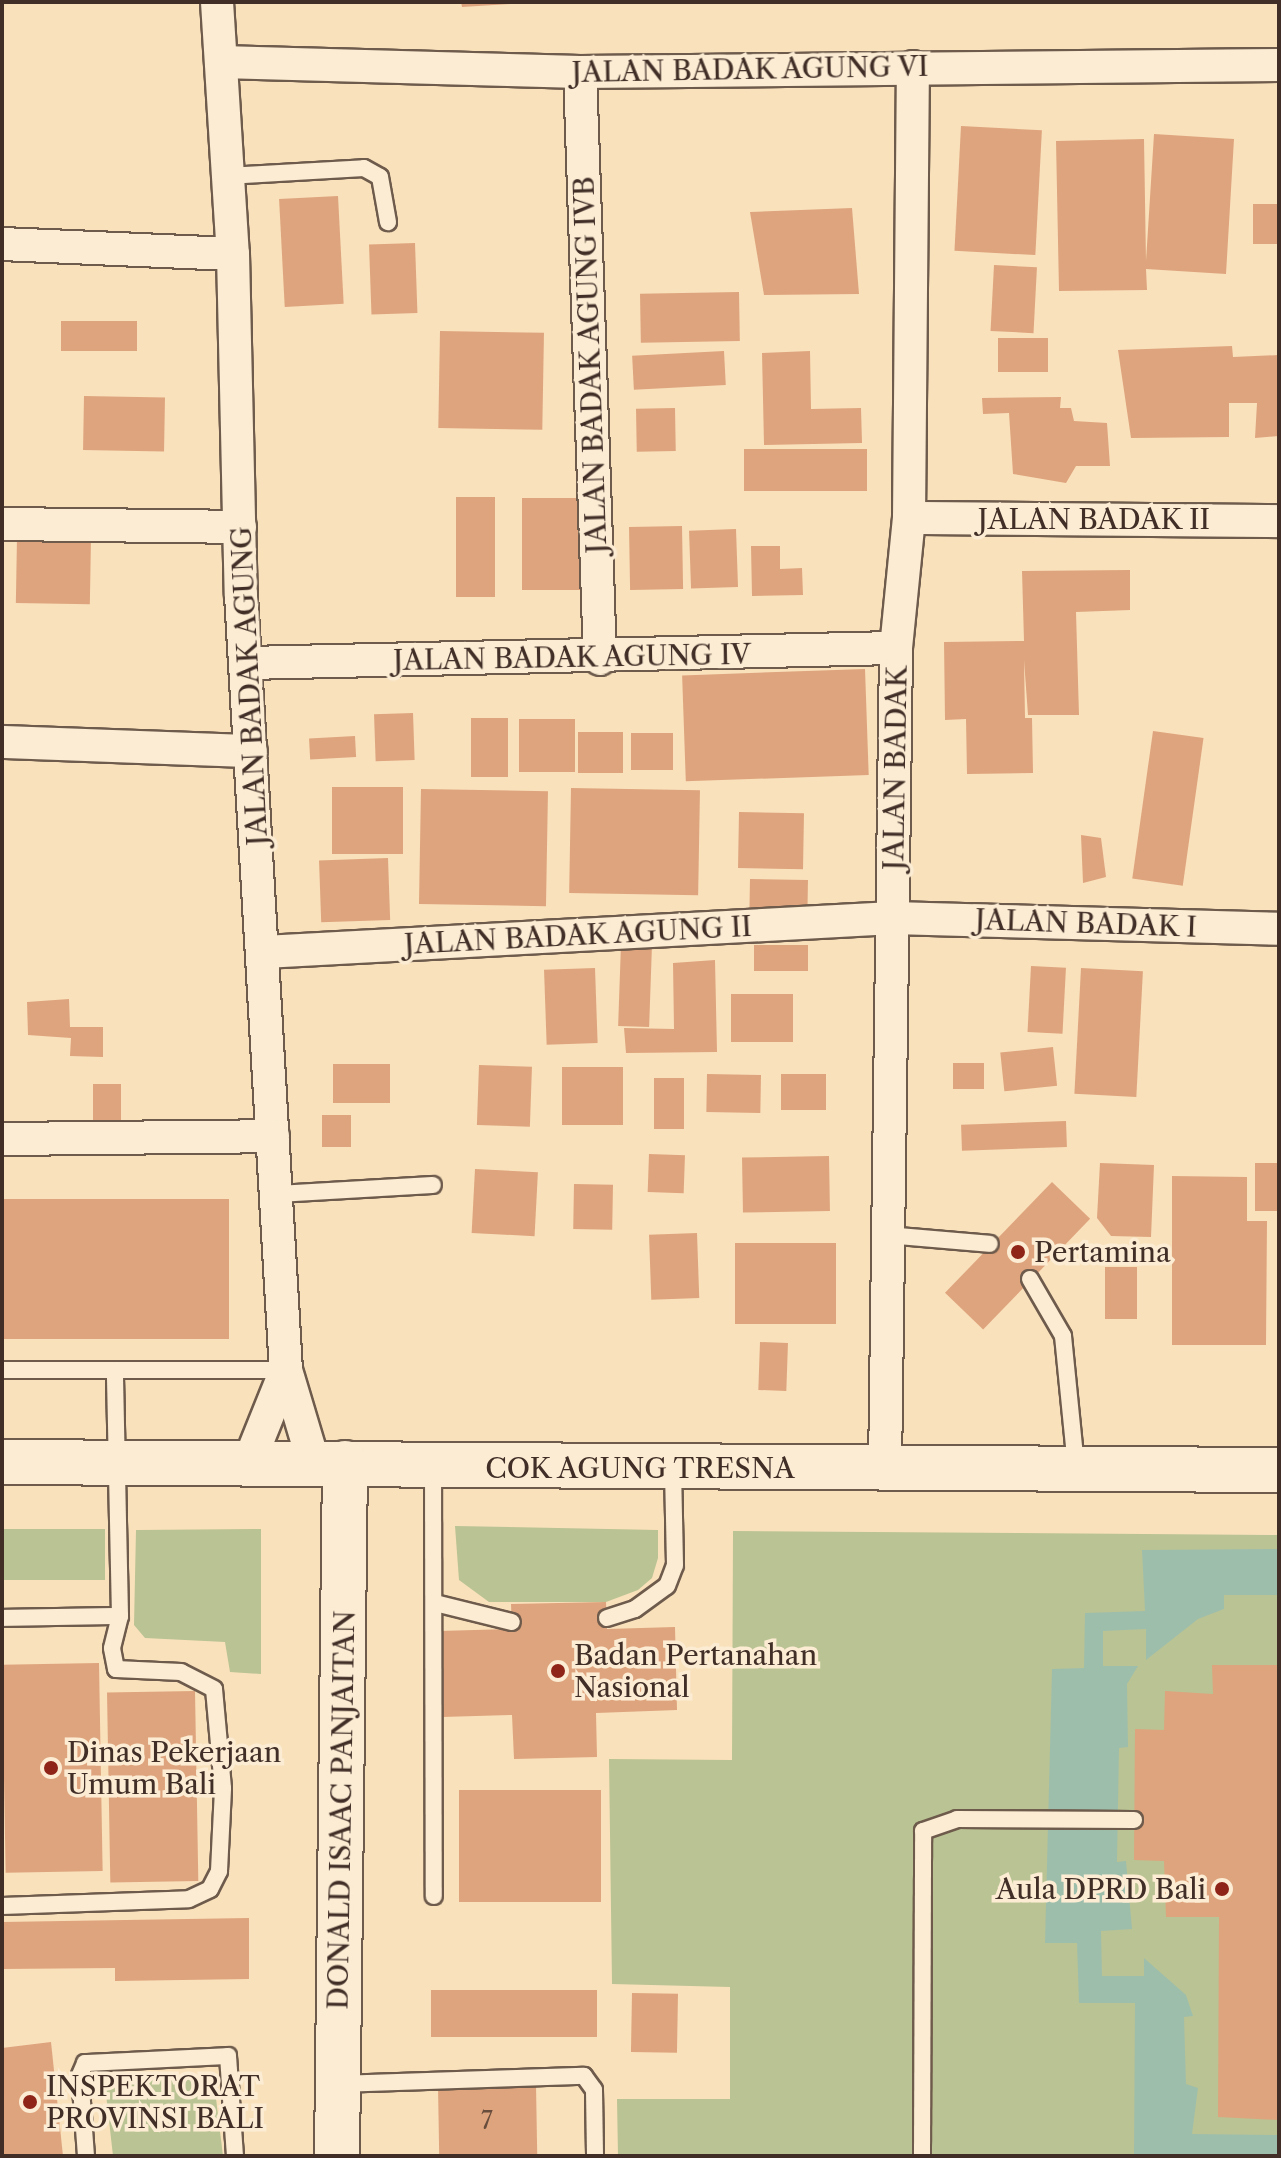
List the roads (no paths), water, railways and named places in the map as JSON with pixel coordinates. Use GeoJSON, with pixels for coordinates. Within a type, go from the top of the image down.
{"type":"FeatureCollection","features":[{"type":"Feature","properties":{"kind":"main road","name":"COK AGUNG TRESNA"},"geometry":{"type":"LineString","coordinates":[[2,1462],[249,1462],[673,1469],[1279,1470]]}},
{"type":"Feature","properties":{"kind":"main road","name":"DONALD ISAAC PANJAITAN"},"geometry":{"type":"LineString","coordinates":[[330,1464],[337,2156]]}},
{"type":"Feature","properties":{"kind":"street","name":"JALAN BADAK AGUNG"},"geometry":{"type":"LineString","coordinates":[[217,2],[233,254],[240,527],[251,751],[286,1370],[330,1464]]}},
{"type":"Feature","properties":{"kind":"street","name":"JALAN BADAK AGUNG VI"},"geometry":{"type":"LineString","coordinates":[[221,62],[580,72],[1279,65]]}},
{"type":"Feature","properties":{"kind":"street","name":"JALAN BADAK"},"geometry":{"type":"LineString","coordinates":[[885,1469],[896,648],[909,518],[913,67]]}},
{"type":"Feature","properties":{"kind":"street","name":"JALAN BADAK AGUNG IVB"},"geometry":{"type":"LineString","coordinates":[[580,72],[600,659]]}},
{"type":"Feature","properties":{"kind":"street"},"geometry":{"type":"LineString","coordinates":[[2,244],[233,254]]}},
{"type":"Feature","properties":{"kind":"street","name":"JALAN BADAK II"},"geometry":{"type":"LineString","coordinates":[[909,518],[1279,521]]}},
{"type":"Feature","properties":{"kind":"street"},"geometry":{"type":"LineString","coordinates":[[2,524],[240,527]]}},
{"type":"Feature","properties":{"kind":"street","name":"JALAN BADAK AGUNG IV"},"geometry":{"type":"LineString","coordinates":[[248,663],[600,659],[896,648]]}},
{"type":"Feature","properties":{"kind":"street"},"geometry":{"type":"LineString","coordinates":[[2,742],[251,751]]}},
{"type":"Feature","properties":{"kind":"street","name":"JALAN BADAK I"},"geometry":{"type":"LineString","coordinates":[[893,918],[1279,929]]}},
{"type":"Feature","properties":{"kind":"street","name":"JALAN BADAK AGUNG II"},"geometry":{"type":"LineString","coordinates":[[264,952],[893,918]]}},
{"type":"Feature","properties":{"kind":"street"},"geometry":{"type":"LineString","coordinates":[[2,1139],[273,1136]]}},
{"type":"Feature","properties":{"kind":"street","name":"JALAN BADAK AGUNG"},"geometry":{"type":"LineString","coordinates":[[249,1462],[286,1370]]}},
{"type":"Feature","properties":{"kind":"lane"},"geometry":{"type":"LineString","coordinates":[[227,176],[364,168],[380,177],[388,222]]}},
{"type":"Feature","properties":{"kind":"lane"},"geometry":{"type":"LineString","coordinates":[[277,1194],[433,1185]]}},
{"type":"Feature","properties":{"kind":"lane"},"geometry":{"type":"LineString","coordinates":[[886,1235],[990,1244]]}},
{"type":"Feature","properties":{"kind":"lane"},"geometry":{"type":"LineString","coordinates":[[1030,1279],[1063,1336],[1077,1468]]}},
{"type":"Feature","properties":{"kind":"lane"},"geometry":{"type":"LineString","coordinates":[[2,1370],[286,1370]]}},
{"type":"Feature","properties":{"kind":"lane"},"geometry":{"type":"LineString","coordinates":[[2,1906],[189,1899],[210,1889],[219,1871],[223,1788],[214,1689],[181,1672],[116,1669],[112,1648],[120,1616],[115,1370]]}},
{"type":"Feature","properties":{"kind":"lane"},"geometry":{"type":"LineString","coordinates":[[433,1466],[434,1896]]}},
{"type":"Feature","properties":{"kind":"lane"},"geometry":{"type":"LineString","coordinates":[[607,1618],[635,1609],[667,1586],[675,1565],[673,1469]]}},
{"type":"Feature","properties":{"kind":"lane"},"geometry":{"type":"LineString","coordinates":[[435,1603],[512,1622]]}},
{"type":"Feature","properties":{"kind":"lane"},"geometry":{"type":"LineString","coordinates":[[2,1618],[120,1616]]}},
{"type":"Feature","properties":{"kind":"lane"},"geometry":{"type":"LineString","coordinates":[[922,2156],[923,1831],[936,1821],[957,1819],[1128,1820]]}},
{"type":"Feature","properties":{"kind":"lane"},"geometry":{"type":"LineString","coordinates":[[86,2156],[80,2075],[85,2063],[228,2056],[235,2156]]}},
{"type":"Feature","properties":{"kind":"lane"},"geometry":{"type":"LineString","coordinates":[[337,2084],[584,2076],[594,2090],[595,2156]]}},
{"type":"Feature","properties":{"kind":"place","name":"Pertamina"},"geometry":{"type":"Point","coordinates":[1018,1252]}},
{"type":"Feature","properties":{"kind":"place","name":"Badan Pertanahan Nasional"},"geometry":{"type":"Point","coordinates":[558,1671]}},
{"type":"Feature","properties":{"kind":"place","name":"Dinas Pekerjaan Umum Bali"},"geometry":{"type":"Point","coordinates":[51,1768]}},
{"type":"Feature","properties":{"kind":"place","name":"Aula DPRD Bali"},"geometry":{"type":"Point","coordinates":[1222,1889]}},
{"type":"Feature","properties":{"kind":"place","name":"INSPEKTORAT PROVINSI BALI"},"geometry":{"type":"Point","coordinates":[30,2102]}}]}
